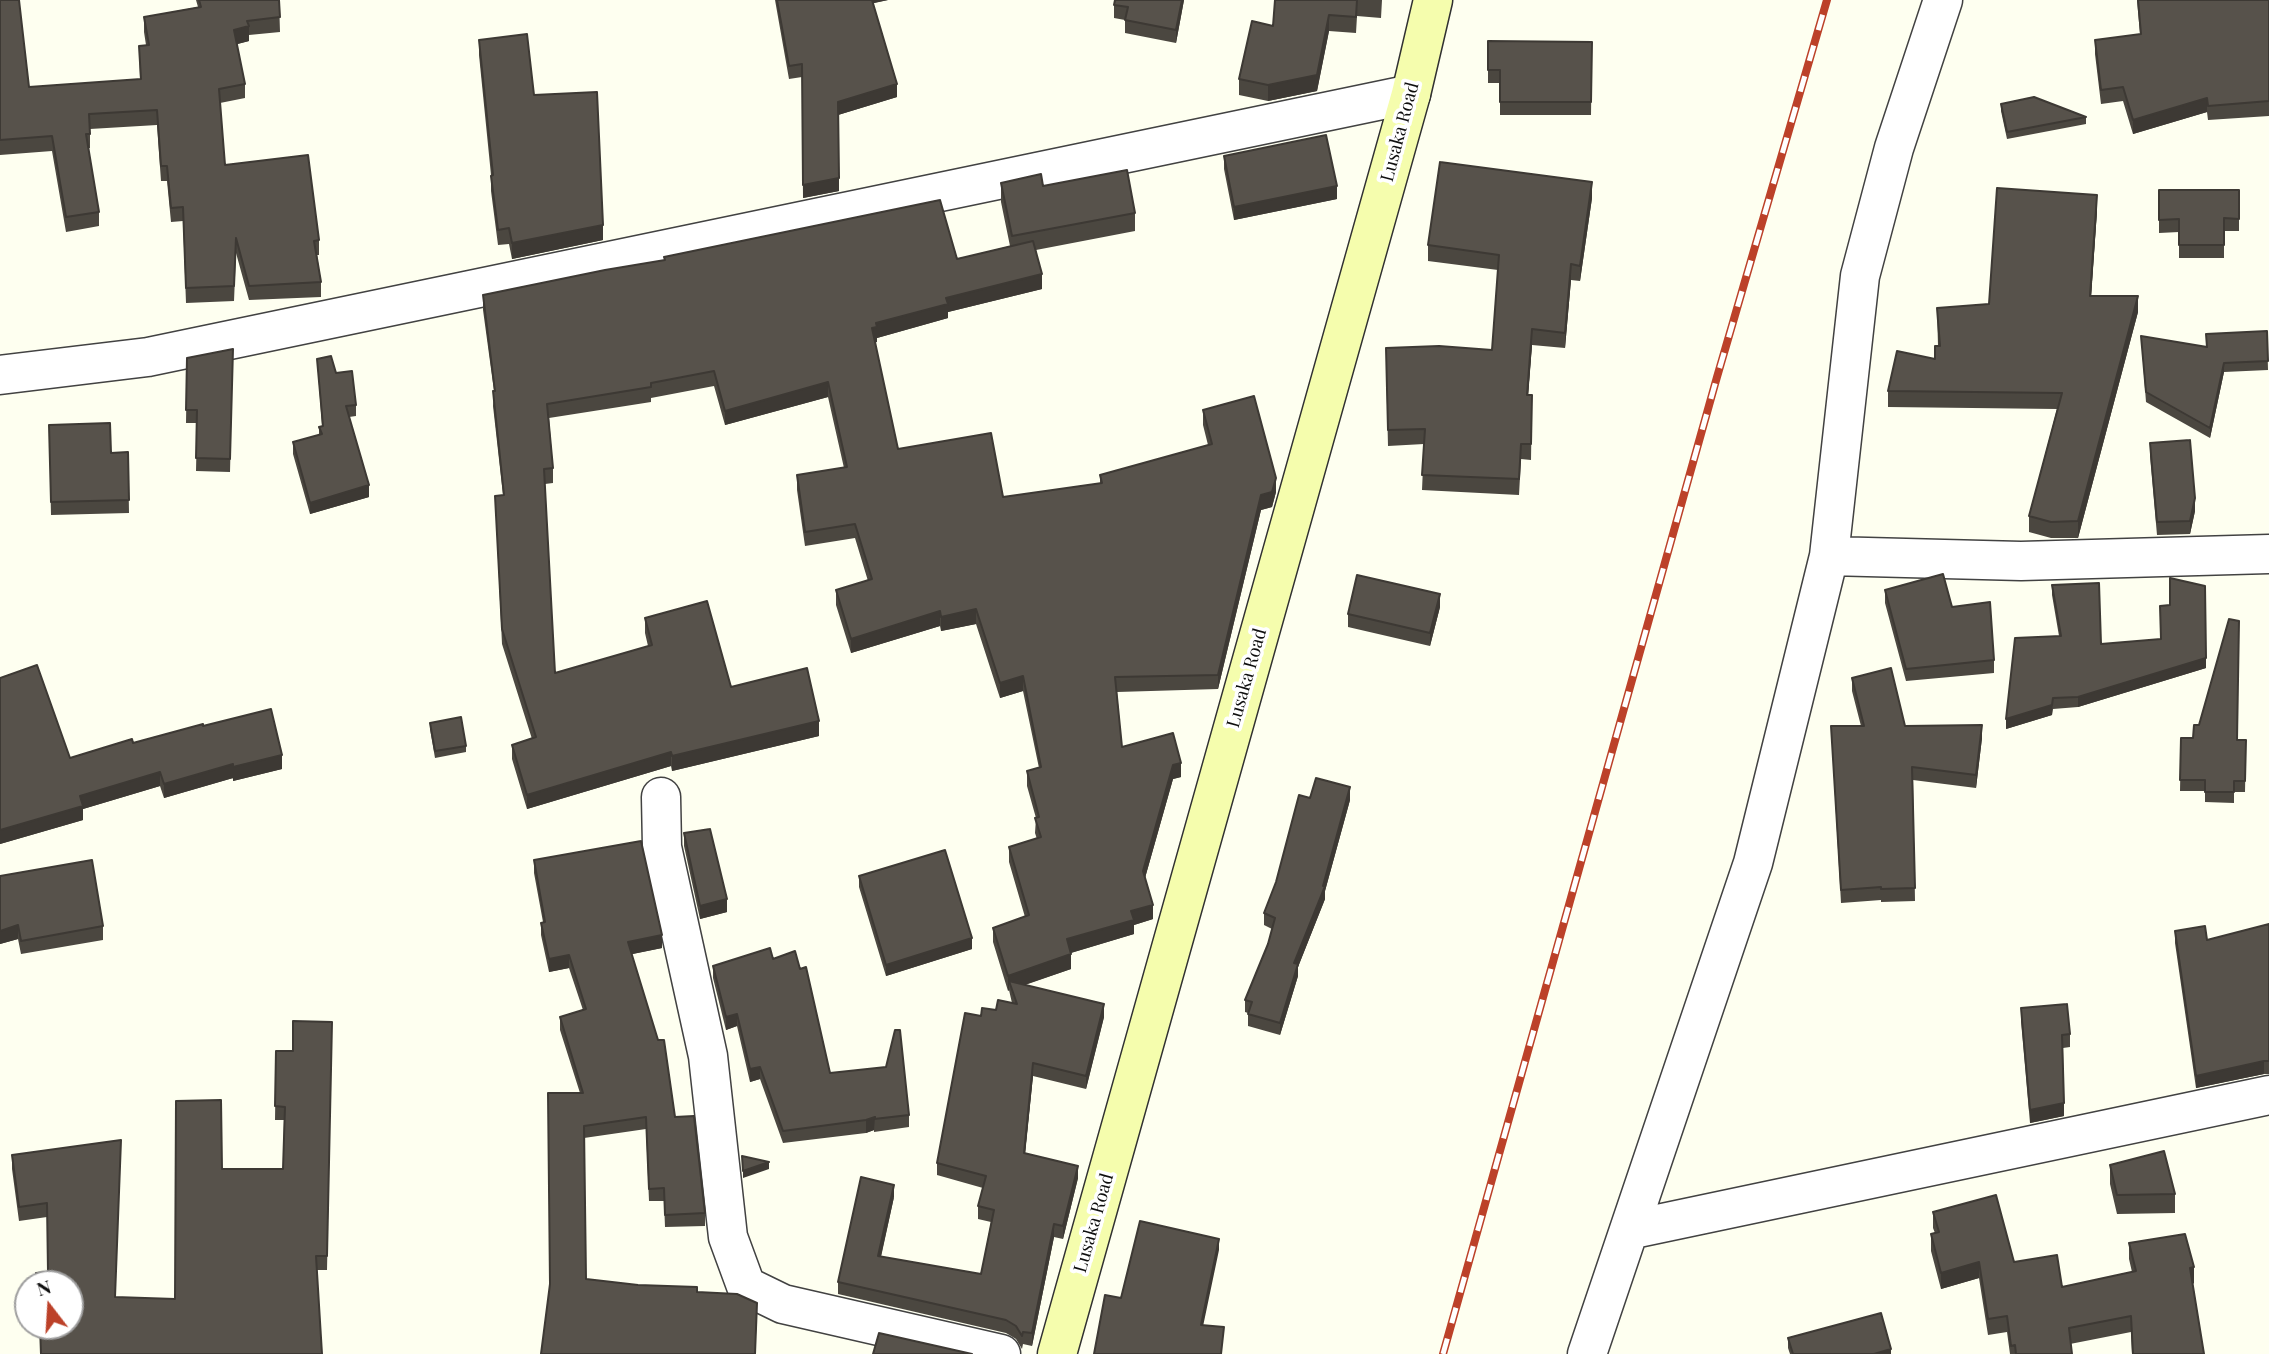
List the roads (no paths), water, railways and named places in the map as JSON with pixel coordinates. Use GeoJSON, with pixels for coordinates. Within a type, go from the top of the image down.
{"type":"FeatureCollection","features":[{"type":"Feature","properties":{"kind":"street","name":"Lusaka Road"},"geometry":{"type":"LineString","coordinates":[[1057,1354],[1411,94],[1433,0]]}},
{"type":"Feature","properties":{"kind":"street"},"geometry":{"type":"LineString","coordinates":[[1587,1354],[1754,863],[1829,556],[1860,276],[1894,148],[1942,0]]}},
{"type":"Feature","properties":{"kind":"street"},"geometry":{"type":"LineString","coordinates":[[0,375],[148,357],[1411,94]]}},
{"type":"Feature","properties":{"kind":"street"},"geometry":{"type":"LineString","coordinates":[[1829,556],[2021,561],[2269,554]]}},
{"type":"Feature","properties":{"kind":"street"},"geometry":{"type":"LineString","coordinates":[[661,797],[662,847],[708,1056],[728,1237],[746,1286],[783,1304],[1001,1354]]}},
{"type":"Feature","properties":{"kind":"street"},"geometry":{"type":"LineString","coordinates":[[1629,1230],[2269,1095]]}},
{"type":"Feature","properties":{"kind":"railway"},"geometry":{"type":"LineString","coordinates":[[1443,1354],[1717,377],[1827,0]]}}]}
